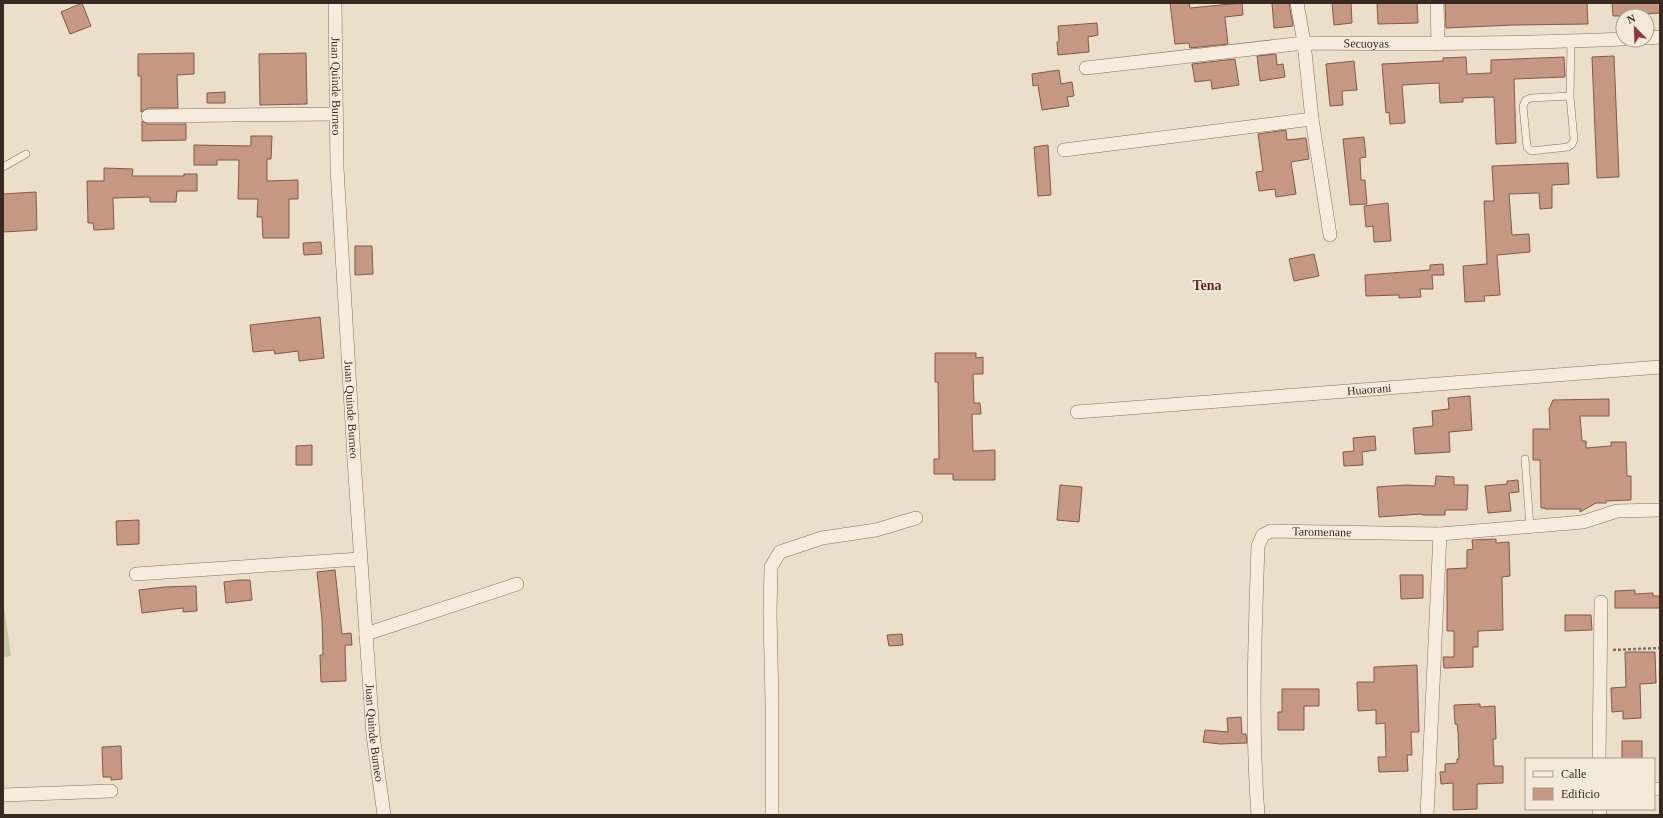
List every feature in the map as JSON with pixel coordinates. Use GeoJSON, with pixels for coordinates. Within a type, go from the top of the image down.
{"type":"FeatureCollection","features":[{"type":"Feature","properties":{"kind":"street","name":"Juan Quinde Burneo"},"geometry":{"type":"LineString","coordinates":[[334,3],[336,168],[360,559],[373,735],[384,815]]}},
{"type":"Feature","properties":{"kind":"street"},"geometry":{"type":"LineString","coordinates":[[1297,3],[1304,43],[1312,119],[1330,235]]}},
{"type":"Feature","properties":{"kind":"street"},"geometry":{"type":"LineString","coordinates":[[1437,3],[1438,44]]}},
{"type":"Feature","properties":{"kind":"street","name":"Secuoyas"},"geometry":{"type":"LineString","coordinates":[[1086,68],[1304,43],[1438,44],[1615,39]]}},
{"type":"Feature","properties":{"kind":"street"},"geometry":{"type":"LineString","coordinates":[[148,116],[336,114]]}},
{"type":"Feature","properties":{"kind":"street"},"geometry":{"type":"LineString","coordinates":[[1064,150],[1312,119]]}},
{"type":"Feature","properties":{"kind":"street","name":"Huaorani"},"geometry":{"type":"LineString","coordinates":[[1077,412],[1660,367]]}},
{"type":"Feature","properties":{"kind":"street","name":"Taromenane"},"geometry":{"type":"LineString","coordinates":[[1258,815],[1254,761],[1253,671],[1258,546],[1263,536],[1271,531],[1440,534],[1583,522],[1617,511],[1660,510]]}},
{"type":"Feature","properties":{"kind":"street"},"geometry":{"type":"LineString","coordinates":[[772,815],[771,567],[780,552],[822,538],[876,530],[916,518]]}},
{"type":"Feature","properties":{"kind":"street"},"geometry":{"type":"LineString","coordinates":[[1427,815],[1440,534]]}},
{"type":"Feature","properties":{"kind":"street"},"geometry":{"type":"LineString","coordinates":[[136,574],[360,559]]}},
{"type":"Feature","properties":{"kind":"street"},"geometry":{"type":"LineString","coordinates":[[366,634],[517,584]]}},
{"type":"Feature","properties":{"kind":"street"},"geometry":{"type":"LineString","coordinates":[[1599,758],[1602,651],[1601,602]]}},
{"type":"Feature","properties":{"kind":"street"},"geometry":{"type":"LineString","coordinates":[[3,795],[111,791]]}},
{"type":"Feature","properties":{"kind":"lane"},"geometry":{"type":"LineString","coordinates":[[1570,96],[1530,98],[1526,100],[1523,106],[1527,147],[1531,151],[1568,147],[1574,140],[1570,96],[1571,41]]}},
{"type":"Feature","properties":{"kind":"lane"},"geometry":{"type":"LineString","coordinates":[[3,168],[26,154]]}},
{"type":"Feature","properties":{"kind":"lane"},"geometry":{"type":"LineString","coordinates":[[1525,459],[1530,527]]}},
{"type":"Feature","properties":{"kind":"path"},"geometry":{"type":"LineString","coordinates":[[1602,651],[1660,648]]}},
{"type":"Feature","properties":{"kind":"green space"},"geometry":{"type":"Polygon","coordinates":[[[3,600],[11,656],[3,657],[3,600]]]}},
{"type":"Feature","properties":{"kind":"building"},"geometry":{"type":"Polygon","coordinates":[[[82,3],[91,26],[70,34],[61,12],[82,3]]]}},
{"type":"Feature","properties":{"kind":"building"},"geometry":{"type":"Polygon","coordinates":[[[1170,3],[1189,3],[1190,8],[1242,3],[1243,15],[1225,17],[1228,44],[1190,48],[1189,43],[1175,44],[1170,3]]]}},
{"type":"Feature","properties":{"kind":"building"},"geometry":{"type":"Polygon","coordinates":[[[1272,3],[1289,3],[1293,26],[1274,28],[1272,3]]]}},
{"type":"Feature","properties":{"kind":"building"},"geometry":{"type":"Polygon","coordinates":[[[1332,3],[1351,3],[1352,23],[1334,25],[1332,3]]]}},
{"type":"Feature","properties":{"kind":"building"},"geometry":{"type":"Polygon","coordinates":[[[1377,3],[1417,3],[1418,23],[1378,24],[1377,3]]]}},
{"type":"Feature","properties":{"kind":"building"},"geometry":{"type":"Polygon","coordinates":[[[1445,3],[1587,3],[1588,24],[1446,28],[1445,3]]]}},
{"type":"Feature","properties":{"kind":"building"},"geometry":{"type":"Polygon","coordinates":[[[1612,3],[1660,3],[1660,13],[1655,13],[1655,8],[1615,8],[1615,16],[1613,16],[1612,3]]]}},
{"type":"Feature","properties":{"kind":"building"},"geometry":{"type":"Polygon","coordinates":[[[1097,23],[1098,35],[1088,37],[1089,52],[1058,55],[1058,26],[1097,23]]]}},
{"type":"Feature","properties":{"kind":"building"},"geometry":{"type":"Polygon","coordinates":[[[194,53],[194,74],[177,75],[178,108],[148,108],[141,112],[141,76],[138,76],[138,54],[194,53]]]}},
{"type":"Feature","properties":{"kind":"building"},"geometry":{"type":"Polygon","coordinates":[[[306,53],[307,104],[260,105],[259,54],[306,53]]]}},
{"type":"Feature","properties":{"kind":"building"},"geometry":{"type":"Polygon","coordinates":[[[1276,54],[1277,65],[1283,64],[1285,77],[1260,81],[1257,56],[1276,54]]]}},
{"type":"Feature","properties":{"kind":"building"},"geometry":{"type":"Polygon","coordinates":[[[1614,56],[1619,177],[1597,178],[1592,57],[1614,56]]]}},
{"type":"Feature","properties":{"kind":"building"},"geometry":{"type":"Polygon","coordinates":[[[1466,57],[1467,74],[1491,73],[1491,60],[1564,57],[1565,77],[1514,79],[1516,143],[1496,144],[1494,97],[1463,98],[1463,102],[1440,103],[1439,83],[1402,85],[1405,123],[1390,124],[1389,112],[1386,113],[1382,64],[1443,61],[1443,58],[1466,57]]]}},
{"type":"Feature","properties":{"kind":"building"},"geometry":{"type":"Polygon","coordinates":[[[1235,59],[1239,85],[1212,89],[1211,80],[1195,82],[1192,64],[1235,59]]]}},
{"type":"Feature","properties":{"kind":"building"},"geometry":{"type":"Polygon","coordinates":[[[1354,61],[1357,90],[1342,91],[1343,105],[1330,106],[1326,64],[1354,61]]]}},
{"type":"Feature","properties":{"kind":"building"},"geometry":{"type":"Polygon","coordinates":[[[1059,70],[1061,84],[1072,82],[1074,96],[1067,97],[1069,106],[1042,110],[1038,85],[1033,86],[1032,74],[1059,70]]]}},
{"type":"Feature","properties":{"kind":"building"},"geometry":{"type":"Polygon","coordinates":[[[225,92],[225,103],[207,103],[207,93],[225,92]]]}},
{"type":"Feature","properties":{"kind":"building"},"geometry":{"type":"Polygon","coordinates":[[[142,121],[148,124],[186,124],[186,140],[142,141],[142,121]]]}},
{"type":"Feature","properties":{"kind":"building"},"geometry":{"type":"Polygon","coordinates":[[[1286,130],[1287,140],[1306,138],[1309,159],[1291,162],[1296,194],[1276,197],[1275,189],[1259,191],[1256,172],[1263,171],[1258,134],[1286,130]]]}},
{"type":"Feature","properties":{"kind":"building"},"geometry":{"type":"Polygon","coordinates":[[[251,136],[272,136],[271,159],[267,159],[267,181],[298,180],[298,199],[289,199],[289,238],[263,238],[262,217],[257,217],[258,199],[238,199],[239,160],[217,160],[217,165],[194,165],[194,145],[251,146],[251,136]]]}},
{"type":"Feature","properties":{"kind":"building"},"geometry":{"type":"Polygon","coordinates":[[[1364,137],[1366,157],[1360,158],[1361,180],[1365,180],[1367,204],[1350,205],[1343,139],[1364,137]]]}},
{"type":"Feature","properties":{"kind":"building"},"geometry":{"type":"Polygon","coordinates":[[[1048,145],[1051,195],[1038,196],[1034,147],[1048,145]]]}},
{"type":"Feature","properties":{"kind":"building"},"geometry":{"type":"Polygon","coordinates":[[[1568,163],[1569,184],[1552,185],[1552,208],[1540,209],[1539,193],[1509,194],[1512,235],[1529,234],[1530,252],[1497,255],[1500,295],[1484,296],[1485,301],[1465,302],[1463,266],[1487,264],[1484,201],[1494,201],[1492,166],[1568,163]]]}},
{"type":"Feature","properties":{"kind":"building"},"geometry":{"type":"Polygon","coordinates":[[[104,168],[133,169],[132,176],[184,176],[184,174],[197,174],[197,191],[177,191],[176,202],[150,202],[150,197],[113,198],[114,229],[94,230],[93,223],[88,223],[87,181],[104,181],[104,168]]]}},
{"type":"Feature","properties":{"kind":"building"},"geometry":{"type":"Polygon","coordinates":[[[36,192],[37,230],[3,232],[3,194],[36,192]]]}},
{"type":"Feature","properties":{"kind":"building"},"geometry":{"type":"Polygon","coordinates":[[[1388,203],[1391,241],[1374,242],[1373,226],[1366,227],[1364,206],[1388,203]]]}},
{"type":"Feature","properties":{"kind":"building"},"geometry":{"type":"Polygon","coordinates":[[[321,242],[322,254],[304,255],[303,243],[321,242]]]}},
{"type":"Feature","properties":{"kind":"building"},"geometry":{"type":"Polygon","coordinates":[[[355,246],[372,246],[373,274],[355,275],[355,246]]]}},
{"type":"Feature","properties":{"kind":"building"},"geometry":{"type":"Polygon","coordinates":[[[1314,254],[1319,276],[1294,281],[1289,259],[1314,254]]]}},
{"type":"Feature","properties":{"kind":"building"},"geometry":{"type":"Polygon","coordinates":[[[1443,264],[1444,275],[1432,275],[1433,289],[1420,289],[1421,297],[1399,298],[1399,295],[1366,296],[1365,275],[1430,270],[1430,265],[1443,264]]]}},
{"type":"Feature","properties":{"kind":"building"},"geometry":{"type":"Polygon","coordinates":[[[320,317],[324,358],[299,361],[298,351],[275,354],[274,350],[253,352],[250,325],[320,317]]]}},
{"type":"Feature","properties":{"kind":"building"},"geometry":{"type":"Polygon","coordinates":[[[935,353],[976,353],[976,358],[983,357],[983,374],[973,374],[974,403],[980,403],[981,414],[972,414],[973,451],[995,450],[995,480],[953,480],[953,474],[934,474],[934,459],[939,459],[938,382],[935,382],[935,353]]]}},
{"type":"Feature","properties":{"kind":"building"},"geometry":{"type":"Polygon","coordinates":[[[1470,396],[1472,430],[1449,432],[1450,452],[1415,454],[1413,428],[1433,426],[1432,411],[1449,409],[1448,398],[1470,396]]]}},
{"type":"Feature","properties":{"kind":"building"},"geometry":{"type":"Polygon","coordinates":[[[1609,399],[1609,416],[1580,416],[1582,441],[1586,441],[1586,448],[1611,446],[1611,442],[1626,442],[1627,476],[1631,476],[1631,500],[1596,503],[1580,512],[1580,509],[1541,508],[1540,460],[1533,460],[1533,429],[1550,429],[1549,409],[1553,400],[1609,399]]]}},
{"type":"Feature","properties":{"kind":"building"},"geometry":{"type":"Polygon","coordinates":[[[1375,436],[1376,450],[1362,452],[1363,465],[1344,466],[1343,452],[1354,451],[1353,438],[1375,436]]]}},
{"type":"Feature","properties":{"kind":"building"},"geometry":{"type":"Polygon","coordinates":[[[312,445],[312,465],[296,465],[296,446],[312,445]]]}},
{"type":"Feature","properties":{"kind":"building"},"geometry":{"type":"Polygon","coordinates":[[[1436,476],[1454,477],[1454,485],[1468,485],[1467,510],[1445,510],[1445,515],[1422,514],[1379,517],[1377,487],[1405,485],[1435,486],[1436,476]]]}},
{"type":"Feature","properties":{"kind":"building"},"geometry":{"type":"Polygon","coordinates":[[[1518,480],[1519,492],[1509,493],[1511,511],[1488,513],[1485,486],[1507,484],[1507,481],[1518,480]]]}},
{"type":"Feature","properties":{"kind":"building"},"geometry":{"type":"Polygon","coordinates":[[[1060,485],[1082,487],[1079,522],[1057,520],[1060,485]]]}},
{"type":"Feature","properties":{"kind":"building"},"geometry":{"type":"Polygon","coordinates":[[[139,520],[139,544],[117,545],[116,521],[139,520]]]}},
{"type":"Feature","properties":{"kind":"building"},"geometry":{"type":"Polygon","coordinates":[[[1496,539],[1496,543],[1509,542],[1510,576],[1502,577],[1503,630],[1478,631],[1478,647],[1473,647],[1473,667],[1444,668],[1443,657],[1454,657],[1454,631],[1447,631],[1447,569],[1467,568],[1467,550],[1473,549],[1472,540],[1496,539]]]}},
{"type":"Feature","properties":{"kind":"building"},"geometry":{"type":"Polygon","coordinates":[[[335,570],[342,634],[351,633],[352,645],[345,645],[346,681],[321,682],[320,655],[323,655],[322,619],[317,572],[335,570]]]}},
{"type":"Feature","properties":{"kind":"building"},"geometry":{"type":"Polygon","coordinates":[[[1400,575],[1423,575],[1423,598],[1401,599],[1400,575]]]}},
{"type":"Feature","properties":{"kind":"building"},"geometry":{"type":"Polygon","coordinates":[[[250,580],[252,600],[226,603],[224,582],[250,580]]]}},
{"type":"Feature","properties":{"kind":"building"},"geometry":{"type":"Polygon","coordinates":[[[196,586],[197,611],[183,612],[183,608],[142,613],[139,590],[164,587],[196,586]]]}},
{"type":"Feature","properties":{"kind":"building"},"geometry":{"type":"Polygon","coordinates":[[[1635,590],[1635,594],[1653,593],[1653,596],[1660,596],[1660,608],[1615,608],[1615,591],[1635,590]]]}},
{"type":"Feature","properties":{"kind":"building"},"geometry":{"type":"Polygon","coordinates":[[[1565,615],[1591,615],[1592,630],[1565,631],[1565,615]]]}},
{"type":"Feature","properties":{"kind":"building"},"geometry":{"type":"Polygon","coordinates":[[[902,634],[903,645],[889,646],[887,635],[902,634]]]}},
{"type":"Feature","properties":{"kind":"building"},"geometry":{"type":"Polygon","coordinates":[[[1625,652],[1655,652],[1656,683],[1640,684],[1641,718],[1623,719],[1623,711],[1612,712],[1611,688],[1626,687],[1625,652]]]}},
{"type":"Feature","properties":{"kind":"building"},"geometry":{"type":"Polygon","coordinates":[[[1417,665],[1419,732],[1411,732],[1412,755],[1407,755],[1408,771],[1379,772],[1378,757],[1386,757],[1385,723],[1376,724],[1376,710],[1358,711],[1357,682],[1374,682],[1374,667],[1417,665]]]}},
{"type":"Feature","properties":{"kind":"building"},"geometry":{"type":"Polygon","coordinates":[[[1282,689],[1319,689],[1319,706],[1304,706],[1304,730],[1278,730],[1278,712],[1282,712],[1282,689]]]}},
{"type":"Feature","properties":{"kind":"building"},"geometry":{"type":"Polygon","coordinates":[[[1480,704],[1480,707],[1495,706],[1496,739],[1493,739],[1494,766],[1503,766],[1503,783],[1477,784],[1477,809],[1453,810],[1453,783],[1441,784],[1440,772],[1445,772],[1445,764],[1457,763],[1457,759],[1459,759],[1458,732],[1457,724],[1455,724],[1454,705],[1480,704]]]}},
{"type":"Feature","properties":{"kind":"building"},"geometry":{"type":"Polygon","coordinates":[[[1241,717],[1242,734],[1246,734],[1247,743],[1220,744],[1203,742],[1205,730],[1228,732],[1227,718],[1241,717]]]}},
{"type":"Feature","properties":{"kind":"building"},"geometry":{"type":"Polygon","coordinates":[[[1622,741],[1642,741],[1642,758],[1622,758],[1622,741]]]}},
{"type":"Feature","properties":{"kind":"building"},"geometry":{"type":"Polygon","coordinates":[[[121,746],[122,779],[111,780],[111,777],[103,777],[102,747],[121,746]]]}},
{"type":"Feature","properties":{"kind":"district","name":"Tena"},"geometry":{"type":"Point","coordinates":[1207,285]}}]}
